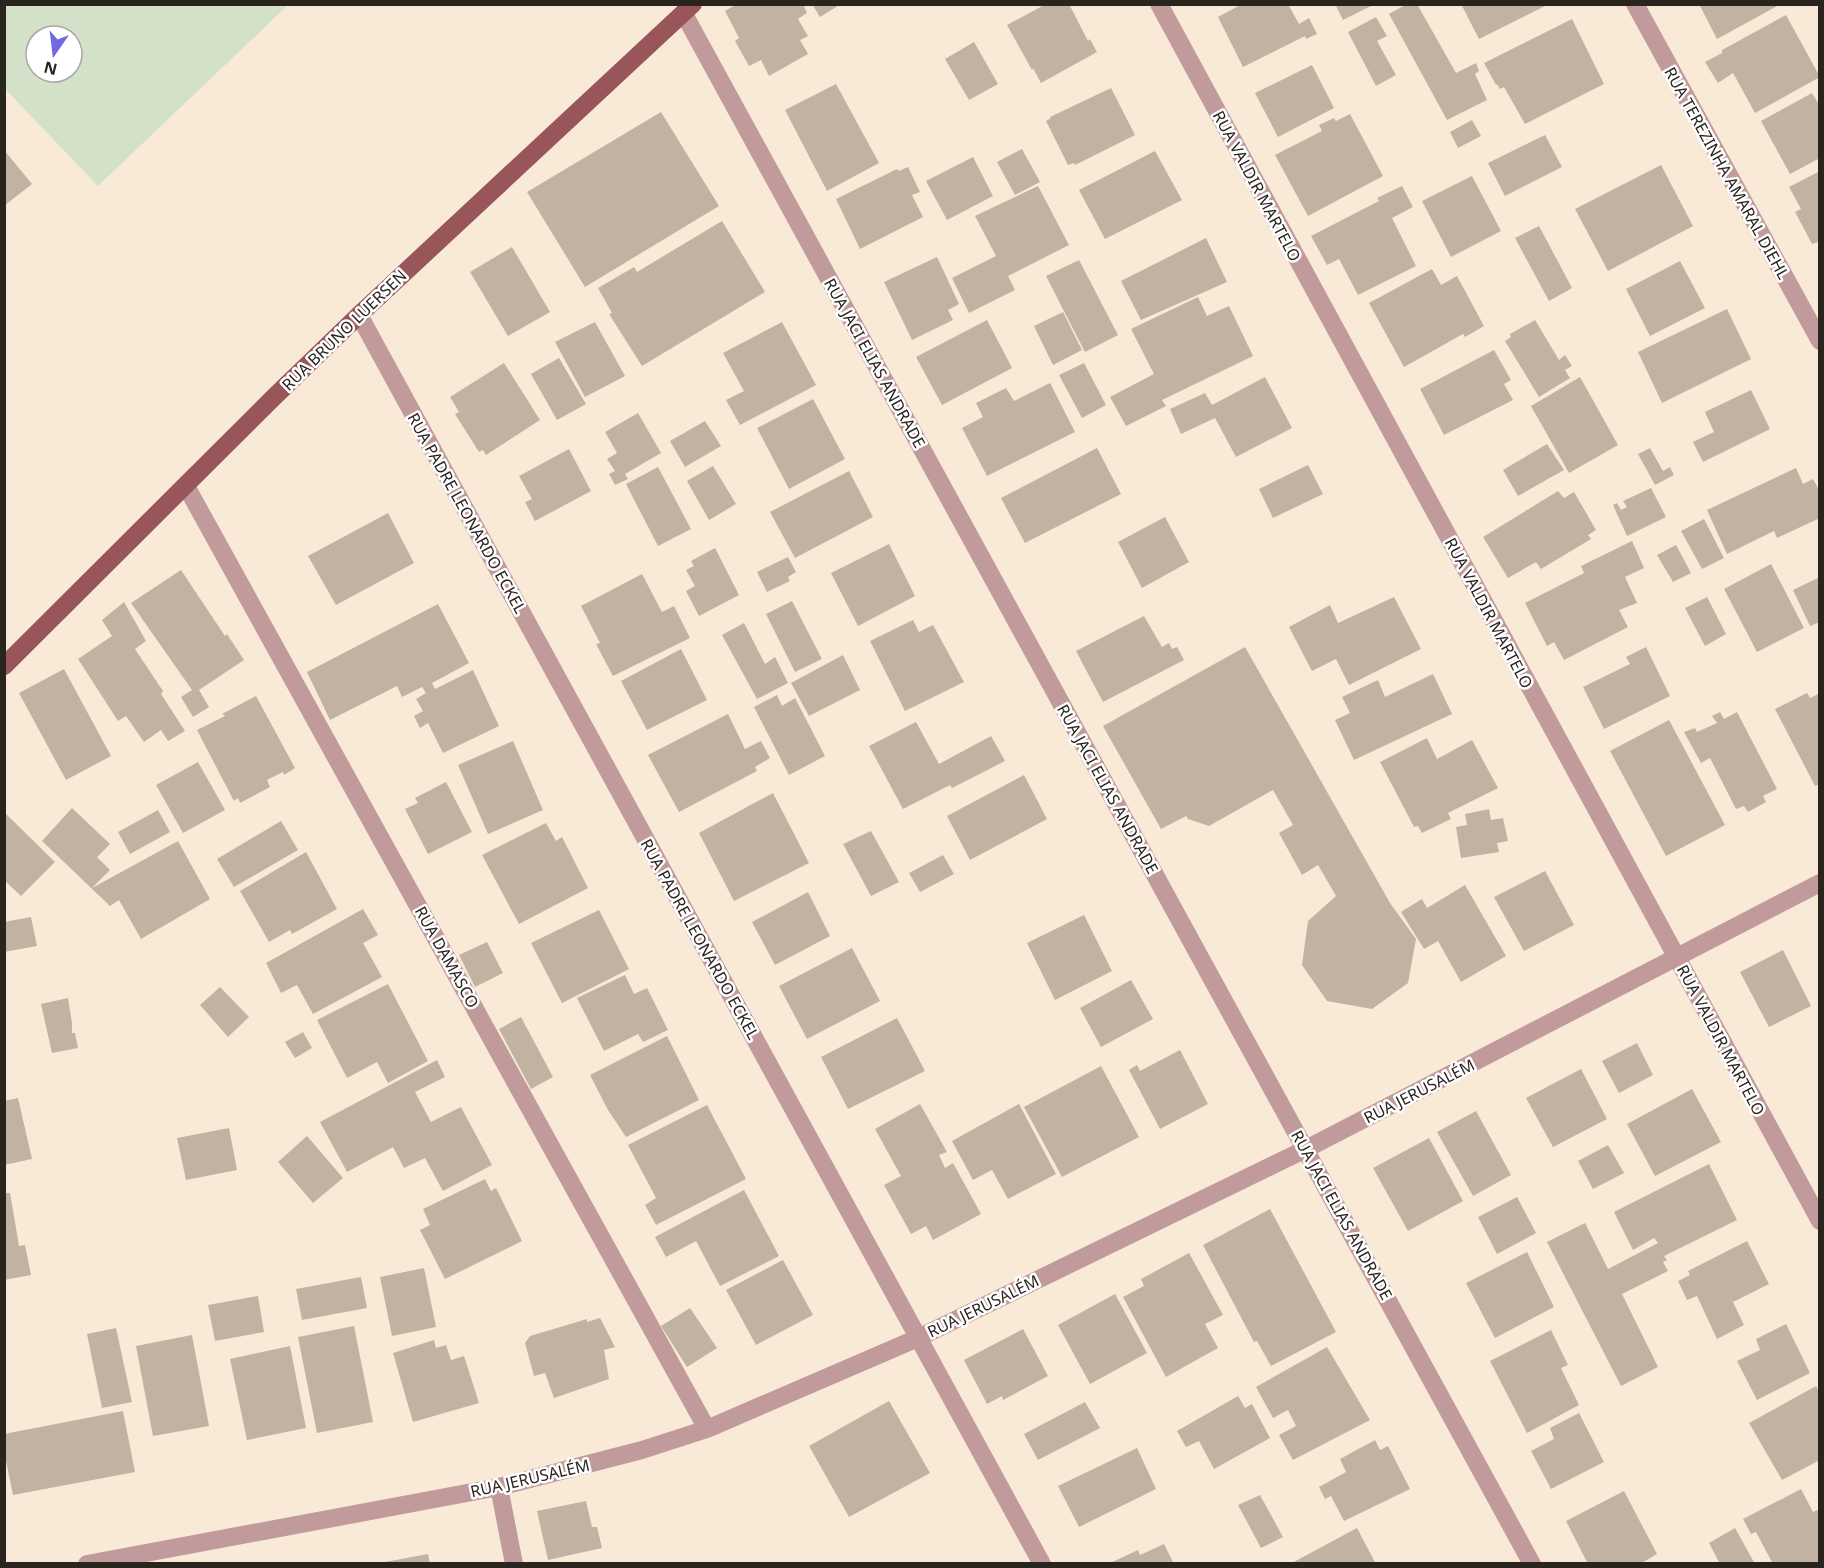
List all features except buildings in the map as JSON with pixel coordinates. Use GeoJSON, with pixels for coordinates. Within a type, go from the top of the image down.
{"type":"FeatureCollection","features":[{"type":"Feature","properties":{"kind":"main road","name":"RUA BRUNO LUERSEN"},"geometry":{"type":"LineString","coordinates":[[4,666],[359,315],[689,9]]}},
{"type":"Feature","properties":{"kind":"street","name":"RUA VALDIR MARTELO"},"geometry":{"type":"LineString","coordinates":[[1159,4],[1820,1221]]}},
{"type":"Feature","properties":{"kind":"street","name":"RUA TEREZINHA AMARAL DIEHL"},"geometry":{"type":"LineString","coordinates":[[1635,4],[1820,341]]}},
{"type":"Feature","properties":{"kind":"street","name":"RUA JACI ELIAS ANDRADE"},"geometry":{"type":"LineString","coordinates":[[689,9],[1532,1563]]}},
{"type":"Feature","properties":{"kind":"street","name":"RUA PADRE LEONARDO ECKEL"},"geometry":{"type":"LineString","coordinates":[[359,315],[1042,1563]]}},
{"type":"Feature","properties":{"kind":"street","name":"RUA DAMASCO"},"geometry":{"type":"LineString","coordinates":[[186,486],[707,1429]]}},
{"type":"Feature","properties":{"kind":"street","name":"RUA JERUSALÉM"},"geometry":{"type":"LineString","coordinates":[[87,1563],[499,1487],[642,1450],[707,1429],[918,1338],[1306,1149],[1820,883]]}},
{"type":"Feature","properties":{"kind":"street"},"geometry":{"type":"LineString","coordinates":[[499,1487],[514,1563]]}},
{"type":"Feature","properties":{"kind":"green space"},"geometry":{"type":"Polygon","coordinates":[[[5,4],[288,4],[288,5],[98,186],[5,89],[5,4]]]}}]}
